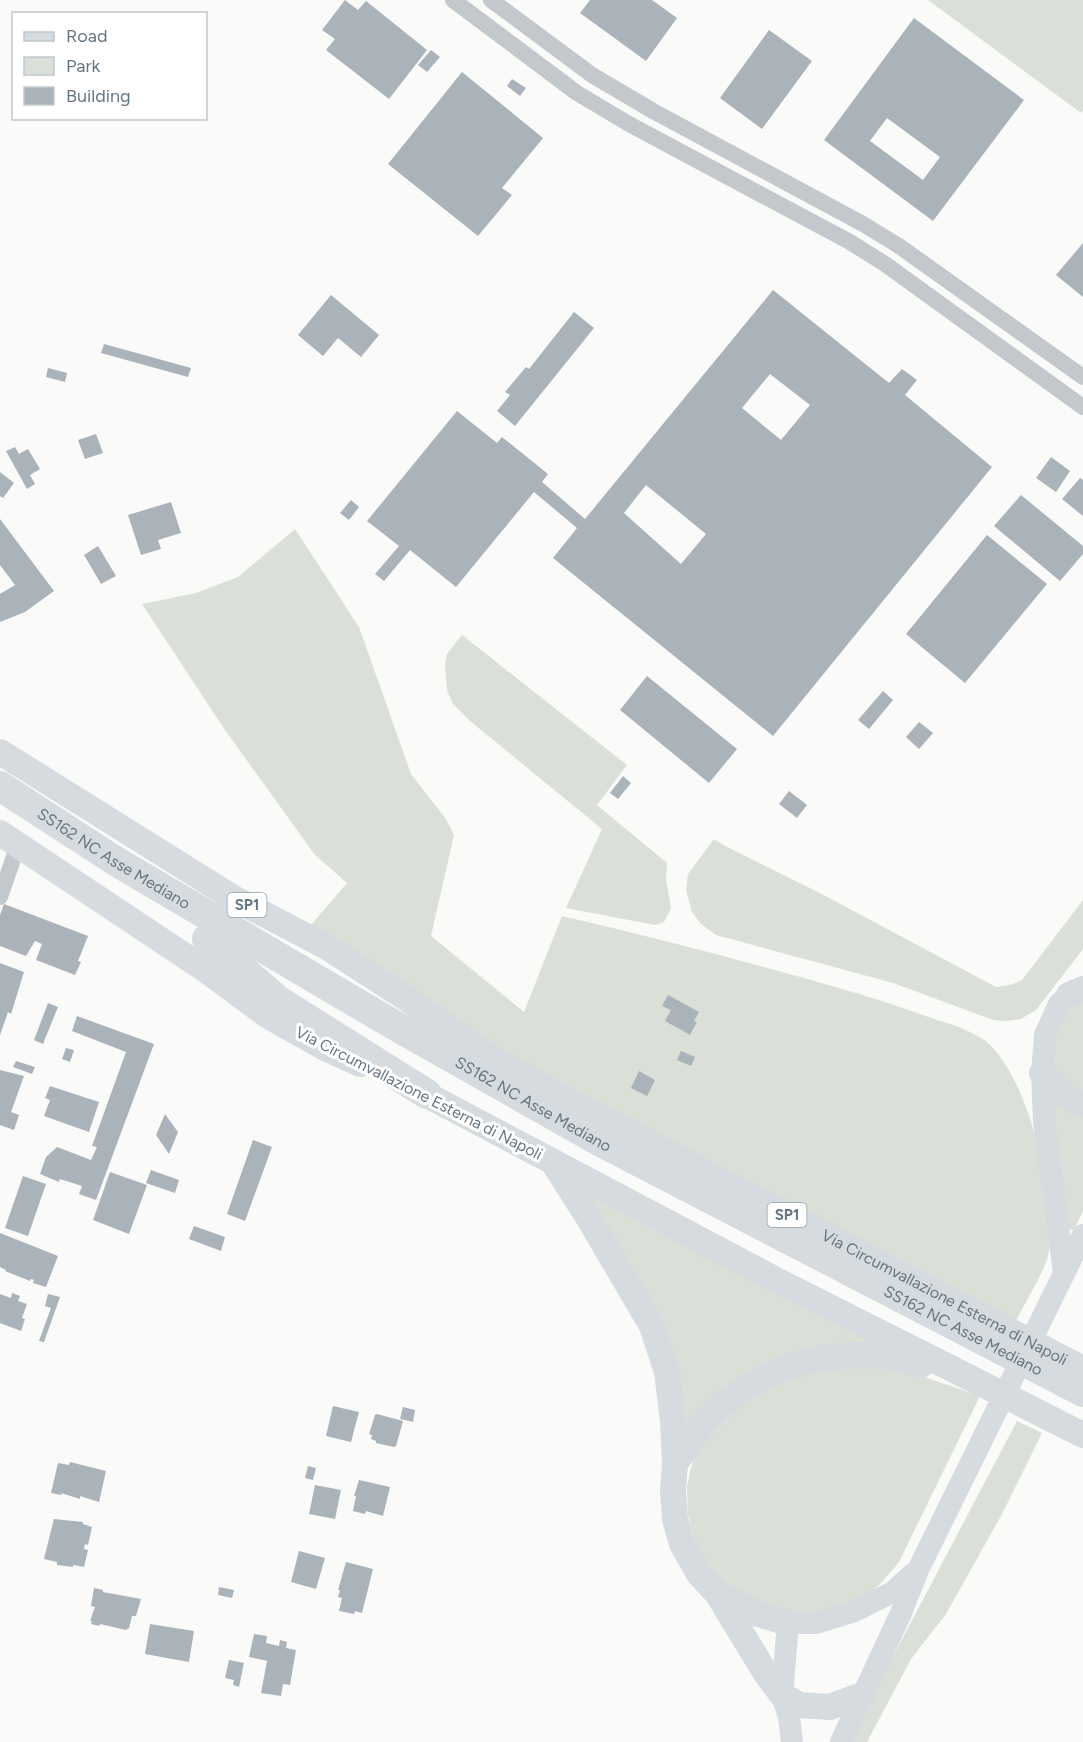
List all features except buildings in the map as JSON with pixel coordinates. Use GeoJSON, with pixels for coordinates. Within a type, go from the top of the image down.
{"type":"FeatureCollection","features":[{"type":"Feature","properties":{"kind":"highway","name":"SS162 NC Asse Mediano"},"geometry":{"type":"LineString","coordinates":[[0,786],[117,862],[389,1023],[599,1141],[1083,1392]]}},
{"type":"Feature","properties":{"kind":"highway","name":"SS162 NC Asse Mediano"},"geometry":{"type":"LineString","coordinates":[[0,808],[207,939],[596,1161],[1083,1413]]}},
{"type":"Feature","properties":{"kind":"highway"},"geometry":{"type":"LineString","coordinates":[[117,862],[353,978],[415,1016],[493,1059]]}},
{"type":"Feature","properties":{"kind":"highway"},"geometry":{"type":"LineString","coordinates":[[207,939],[279,1001],[427,1094]]}},
{"type":"Feature","properties":{"kind":"main road","name":"Via Circumvallazione Esterna di Napoli"},"geometry":{"type":"LineString","coordinates":[[0,752],[235,899],[327,947],[409,1000],[493,1059],[1083,1368]]}},
{"type":"Feature","properties":{"kind":"main road","name":"Via Circumvallazione Esterna di Napoli"},"geometry":{"type":"LineString","coordinates":[[9,839],[206,970],[268,1016],[325,1048],[427,1094],[628,1202],[1083,1435]]}},
{"type":"Feature","properties":{"kind":"main road"},"geometry":{"type":"LineString","coordinates":[[1064,1273],[1044,1120],[1042,1073],[1045,1035],[1059,1005],[1078,987]]}},
{"type":"Feature","properties":{"kind":"main road"},"geometry":{"type":"LineString","coordinates":[[1042,1073],[1068,1097],[1083,1105]]}},
{"type":"Feature","properties":{"kind":"main road"},"geometry":{"type":"LineString","coordinates":[[552,1160],[652,1326],[667,1372],[673,1421],[675,1519],[682,1544],[699,1574],[717,1593],[782,1695],[789,1717],[792,1742]]}},
{"type":"Feature","properties":{"kind":"main road"},"geometry":{"type":"LineString","coordinates":[[841,1742],[901,1613],[918,1570],[1083,1235]]}},
{"type":"Feature","properties":{"kind":"main road"},"geometry":{"type":"LineString","coordinates":[[675,1464],[709,1417],[736,1393],[782,1368],[809,1360],[886,1356],[958,1373]]}},
{"type":"Feature","properties":{"kind":"main road"},"geometry":{"type":"LineString","coordinates":[[717,1593],[758,1614],[788,1623],[816,1623],[855,1611],[893,1592],[918,1570]]}},
{"type":"Feature","properties":{"kind":"main road"},"geometry":{"type":"LineString","coordinates":[[782,1695],[788,1623]]}},
{"type":"Feature","properties":{"kind":"main road"},"geometry":{"type":"LineString","coordinates":[[782,1695],[799,1705],[830,1707],[862,1695]]}},
{"type":"Feature","properties":{"kind":"street"},"geometry":{"type":"LineString","coordinates":[[453,0],[586,98],[629,124],[850,242],[885,264],[1083,406]]}},
{"type":"Feature","properties":{"kind":"street"},"geometry":{"type":"LineString","coordinates":[[491,0],[592,75],[652,111],[863,224],[898,246],[1083,378]]}},
{"type":"Feature","properties":{"kind":"street"},"geometry":{"type":"LineString","coordinates":[[0,897],[9,839]]}},
{"type":"Feature","properties":{"kind":"green space"},"geometry":{"type":"Polygon","coordinates":[[[928,0],[1083,0],[1083,110],[1081,113],[928,0]]]}},
{"type":"Feature","properties":{"kind":"green space"},"geometry":{"type":"Polygon","coordinates":[[[295,529],[359,627],[411,774],[446,819],[454,835],[431,936],[524,1012],[562,916],[848,990],[952,1025],[981,1038],[998,1053],[1025,1106],[1036,1138],[1049,1204],[1048,1256],[1016,1321],[520,1064],[311,925],[347,883],[315,855],[225,730],[142,604],[196,593],[238,577],[295,529]]]}},
{"type":"Feature","properties":{"kind":"green space"},"geometry":{"type":"Polygon","coordinates":[[[462,635],[627,765],[597,805],[667,863],[666,879],[671,908],[664,922],[655,925],[566,908],[602,829],[470,721],[453,704],[447,690],[445,664],[447,654],[462,635]]]}},
{"type":"Feature","properties":{"kind":"green space"},"geometry":{"type":"Polygon","coordinates":[[[714,839],[996,987],[1022,980],[1083,900],[1083,949],[1036,1010],[1021,1019],[993,1020],[893,983],[716,935],[701,924],[692,912],[686,890],[688,874],[714,839]]]}},
{"type":"Feature","properties":{"kind":"green space"},"geometry":{"type":"Polygon","coordinates":[[[1083,998],[1083,1098],[1052,1066],[1054,1025],[1075,1002],[1083,998]]]}},
{"type":"Feature","properties":{"kind":"green space"},"geometry":{"type":"Polygon","coordinates":[[[1050,1094],[1083,1113],[1083,1211],[1074,1230],[1069,1229],[1050,1094]]]}},
{"type":"Feature","properties":{"kind":"green space"},"geometry":{"type":"Polygon","coordinates":[[[587,1191],[878,1345],[840,1347],[684,1437],[679,1412],[587,1191]]]}},
{"type":"Feature","properties":{"kind":"green space"},"geometry":{"type":"Polygon","coordinates":[[[868,1363],[907,1371],[980,1396],[899,1562],[868,1594],[827,1612],[783,1613],[730,1589],[710,1568],[695,1543],[688,1515],[687,1486],[690,1472],[694,1458],[710,1428],[778,1376],[868,1363]]]}},
{"type":"Feature","properties":{"kind":"green space"},"geometry":{"type":"Polygon","coordinates":[[[1017,1421],[1042,1433],[1002,1514],[946,1614],[911,1659],[867,1742],[848,1742],[1017,1421]]]}}]}
